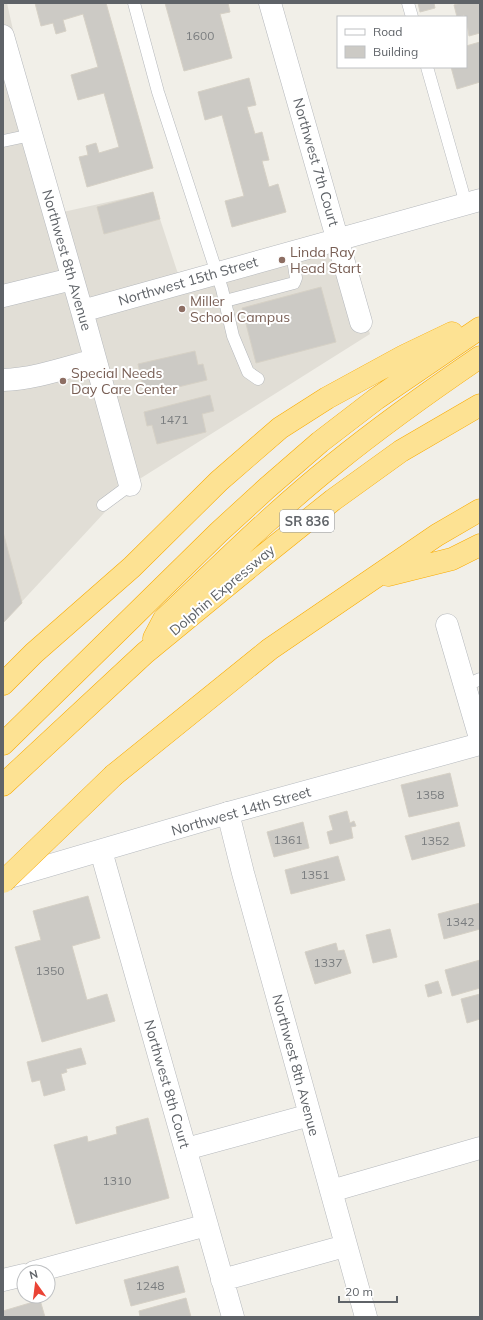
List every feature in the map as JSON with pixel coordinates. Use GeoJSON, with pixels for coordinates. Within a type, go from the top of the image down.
{"type":"FeatureCollection","features":[{"type":"Feature","properties":{"kind":"highway"},"geometry":{"type":"LineString","coordinates":[[3,684],[34,653],[132,567],[219,481],[280,428],[327,398],[404,356],[480,320]]}},
{"type":"Feature","properties":{"kind":"highway"},"geometry":{"type":"LineString","coordinates":[[3,744],[266,488],[320,442],[376,399],[480,328]]}},
{"type":"Feature","properties":{"kind":"highway"},"geometry":{"type":"LineString","coordinates":[[146,653],[164,619],[268,521],[333,464],[393,417],[480,357]]}},
{"type":"Feature","properties":{"kind":"highway","name":"Dolphin Expressway"},"geometry":{"type":"LineString","coordinates":[[3,785],[146,653],[333,500],[401,451],[480,404]]}},
{"type":"Feature","properties":{"kind":"highway"},"geometry":{"type":"LineString","coordinates":[[3,882],[114,775],[270,649],[437,535],[480,510]]}},
{"type":"Feature","properties":{"kind":"highway"},"geometry":{"type":"LineString","coordinates":[[374,578],[452,559],[480,545]]}},
{"type":"Feature","properties":{"kind":"street","name":"Northwest 7th Court"},"geometry":{"type":"LineString","coordinates":[[270,3],[361,322]]}},
{"type":"Feature","properties":{"kind":"street","name":"Northwest 8th Avenue"},"geometry":{"type":"LineString","coordinates":[[3,36],[96,360],[130,485]]}},
{"type":"Feature","properties":{"kind":"street","name":"Northwest 15th Street"},"geometry":{"type":"LineString","coordinates":[[82,311],[473,202]]}},
{"type":"Feature","properties":{"kind":"street"},"geometry":{"type":"LineString","coordinates":[[3,296],[72,279]]}},
{"type":"Feature","properties":{"kind":"street"},"geometry":{"type":"LineString","coordinates":[[3,380],[35,376],[96,360]]}},
{"type":"Feature","properties":{"kind":"street"},"geometry":{"type":"LineString","coordinates":[[447,625],[472,683],[480,738]]}},
{"type":"Feature","properties":{"kind":"street","name":"Northwest 14th Street"},"geometry":{"type":"LineString","coordinates":[[3,879],[228,814],[480,744]]}},
{"type":"Feature","properties":{"kind":"street","name":"Northwest 8th Avenue"},"geometry":{"type":"LineString","coordinates":[[228,814],[345,1246],[366,1317]]}},
{"type":"Feature","properties":{"kind":"street","name":"Northwest 8th Court"},"geometry":{"type":"LineString","coordinates":[[101,851],[233,1317]]}},
{"type":"Feature","properties":{"kind":"street"},"geometry":{"type":"LineString","coordinates":[[186,1149],[310,1115]]}},
{"type":"Feature","properties":{"kind":"street"},"geometry":{"type":"LineString","coordinates":[[331,1191],[480,1148]]}},
{"type":"Feature","properties":{"kind":"street"},"geometry":{"type":"LineString","coordinates":[[56,1266],[207,1225]]}},
{"type":"Feature","properties":{"kind":"street"},"geometry":{"type":"LineString","coordinates":[[222,1280],[345,1246]]}},
{"type":"Feature","properties":{"kind":"street"},"geometry":{"type":"LineString","coordinates":[[3,1280],[16,1277]]}},
{"type":"Feature","properties":{"kind":"lane"},"geometry":{"type":"LineString","coordinates":[[134,3],[158,92],[217,273],[233,336],[248,372],[258,379]]}},
{"type":"Feature","properties":{"kind":"lane"},"geometry":{"type":"LineString","coordinates":[[408,3],[412,16]]}},
{"type":"Feature","properties":{"kind":"lane"},"geometry":{"type":"LineString","coordinates":[[427,68],[473,202]]}},
{"type":"Feature","properties":{"kind":"lane"},"geometry":{"type":"LineString","coordinates":[[3,141],[31,136]]}},
{"type":"Feature","properties":{"kind":"lane"},"geometry":{"type":"LineString","coordinates":[[225,301],[294,283],[296,278],[292,253]]}},
{"type":"Feature","properties":{"kind":"lane"},"geometry":{"type":"LineString","coordinates":[[103,505],[130,485]]}},
{"type":"Feature","properties":{"kind":"shaded area","name":"Miller School Campus"},"geometry":{"type":"Polygon","coordinates":[[[3,3],[7,3],[54,214],[153,192],[160,219],[181,283],[338,239],[370,334],[130,485],[3,622],[3,3]]]}},
{"type":"Feature","properties":{"kind":"building"},"geometry":{"type":"Polygon","coordinates":[[[35,3],[106,3],[153,168],[87,187],[79,157],[88,155],[86,146],[96,143],[99,153],[119,147],[104,93],[78,100],[71,75],[98,67],[83,14],[63,20],[66,31],[56,34],[53,23],[41,26],[35,3]]]}},
{"type":"Feature","properties":{"kind":"building"},"geometry":{"type":"Polygon","coordinates":[[[165,3],[228,3],[230,12],[220,14],[232,58],[184,71],[165,3]]]}},
{"type":"Feature","properties":{"kind":"building"},"geometry":{"type":"Polygon","coordinates":[[[418,3],[434,3],[435,8],[420,12],[418,3]]]}},
{"type":"Feature","properties":{"kind":"building"},"geometry":{"type":"Polygon","coordinates":[[[460,3],[480,3],[480,33],[469,36],[467,16],[457,16],[454,5],[460,3]]]}},
{"type":"Feature","properties":{"kind":"building"},"geometry":{"type":"Polygon","coordinates":[[[480,42],[480,82],[457,89],[451,68],[467,68],[467,46],[480,42]]]}},
{"type":"Feature","properties":{"kind":"building"},"geometry":{"type":"Polygon","coordinates":[[[249,78],[256,105],[247,107],[255,134],[262,132],[269,160],[262,161],[269,187],[278,184],[286,212],[232,227],[225,201],[244,196],[222,115],[205,120],[198,92],[249,78]]]}},
{"type":"Feature","properties":{"kind":"building"},"geometry":{"type":"Polygon","coordinates":[[[153,192],[160,219],[104,234],[97,207],[153,192]]]}},
{"type":"Feature","properties":{"kind":"building"},"geometry":{"type":"Polygon","coordinates":[[[321,287],[336,342],[256,363],[242,308],[321,287]]]}},
{"type":"Feature","properties":{"kind":"building"},"geometry":{"type":"Polygon","coordinates":[[[195,351],[198,365],[203,364],[207,380],[145,395],[138,364],[195,351]]]}},
{"type":"Feature","properties":{"kind":"building"},"geometry":{"type":"Polygon","coordinates":[[[210,395],[214,411],[202,414],[206,432],[157,444],[152,425],[147,426],[144,412],[210,395]]]}},
{"type":"Feature","properties":{"kind":"building"},"geometry":{"type":"Polygon","coordinates":[[[3,532],[22,603],[3,623],[3,532]]]}},
{"type":"Feature","properties":{"kind":"building"},"geometry":{"type":"Polygon","coordinates":[[[450,773],[458,806],[409,817],[401,785],[450,773]]]}},
{"type":"Feature","properties":{"kind":"building"},"geometry":{"type":"Polygon","coordinates":[[[347,811],[350,823],[354,821],[356,826],[351,827],[353,838],[330,844],[327,832],[333,830],[329,816],[347,811]]]}},
{"type":"Feature","properties":{"kind":"building"},"geometry":{"type":"Polygon","coordinates":[[[303,822],[309,848],[274,857],[267,832],[303,822]]]}},
{"type":"Feature","properties":{"kind":"building"},"geometry":{"type":"Polygon","coordinates":[[[459,822],[465,846],[412,860],[405,836],[459,822]]]}},
{"type":"Feature","properties":{"kind":"building"},"geometry":{"type":"Polygon","coordinates":[[[338,856],[345,880],[291,894],[285,870],[338,856]]]}},
{"type":"Feature","properties":{"kind":"building"},"geometry":{"type":"Polygon","coordinates":[[[88,896],[100,938],[72,946],[87,1000],[107,994],[115,1021],[42,1042],[15,947],[41,940],[33,911],[88,896]]]}},
{"type":"Feature","properties":{"kind":"building"},"geometry":{"type":"Polygon","coordinates":[[[480,903],[480,929],[444,939],[438,914],[480,903]]]}},
{"type":"Feature","properties":{"kind":"building"},"geometry":{"type":"Polygon","coordinates":[[[390,929],[397,957],[373,963],[366,935],[390,929]]]}},
{"type":"Feature","properties":{"kind":"building"},"geometry":{"type":"Polygon","coordinates":[[[336,943],[338,951],[344,950],[351,973],[315,984],[305,952],[336,943]]]}},
{"type":"Feature","properties":{"kind":"building"},"geometry":{"type":"Polygon","coordinates":[[[480,960],[480,988],[452,996],[445,970],[480,960]]]}},
{"type":"Feature","properties":{"kind":"building"},"geometry":{"type":"Polygon","coordinates":[[[438,981],[442,993],[428,997],[425,985],[438,981]]]}},
{"type":"Feature","properties":{"kind":"building"},"geometry":{"type":"Polygon","coordinates":[[[480,994],[480,1019],[467,1023],[461,999],[480,994]]]}},
{"type":"Feature","properties":{"kind":"building"},"geometry":{"type":"Polygon","coordinates":[[[81,1048],[86,1064],[66,1069],[67,1072],[61,1074],[65,1090],[44,1096],[40,1080],[32,1082],[27,1062],[81,1048]]]}},
{"type":"Feature","properties":{"kind":"building"},"geometry":{"type":"Polygon","coordinates":[[[148,1118],[169,1198],[76,1224],[54,1145],[87,1136],[88,1142],[117,1134],[116,1127],[148,1118]]]}},
{"type":"Feature","properties":{"kind":"building"},"geometry":{"type":"Polygon","coordinates":[[[178,1266],[185,1292],[131,1306],[124,1280],[178,1266]]]}},
{"type":"Feature","properties":{"kind":"building"},"geometry":{"type":"Polygon","coordinates":[[[186,1298],[191,1317],[140,1317],[139,1311],[186,1298]]]}},
{"type":"Feature","properties":{"kind":"building"},"geometry":{"type":"Polygon","coordinates":[[[27,1304],[41,1304],[45,1317],[3,1317],[3,1311],[27,1304]]]}},
{"type":"Feature","properties":{"kind":"place","name":"Linda Ray Head Start"},"geometry":{"type":"Point","coordinates":[282,260]}},
{"type":"Feature","properties":{"kind":"place","name":"Miller School Campus"},"geometry":{"type":"Point","coordinates":[182,309]}},
{"type":"Feature","properties":{"kind":"place","name":"Special Needs Day Care Center"},"geometry":{"type":"Point","coordinates":[63,381]}}]}
